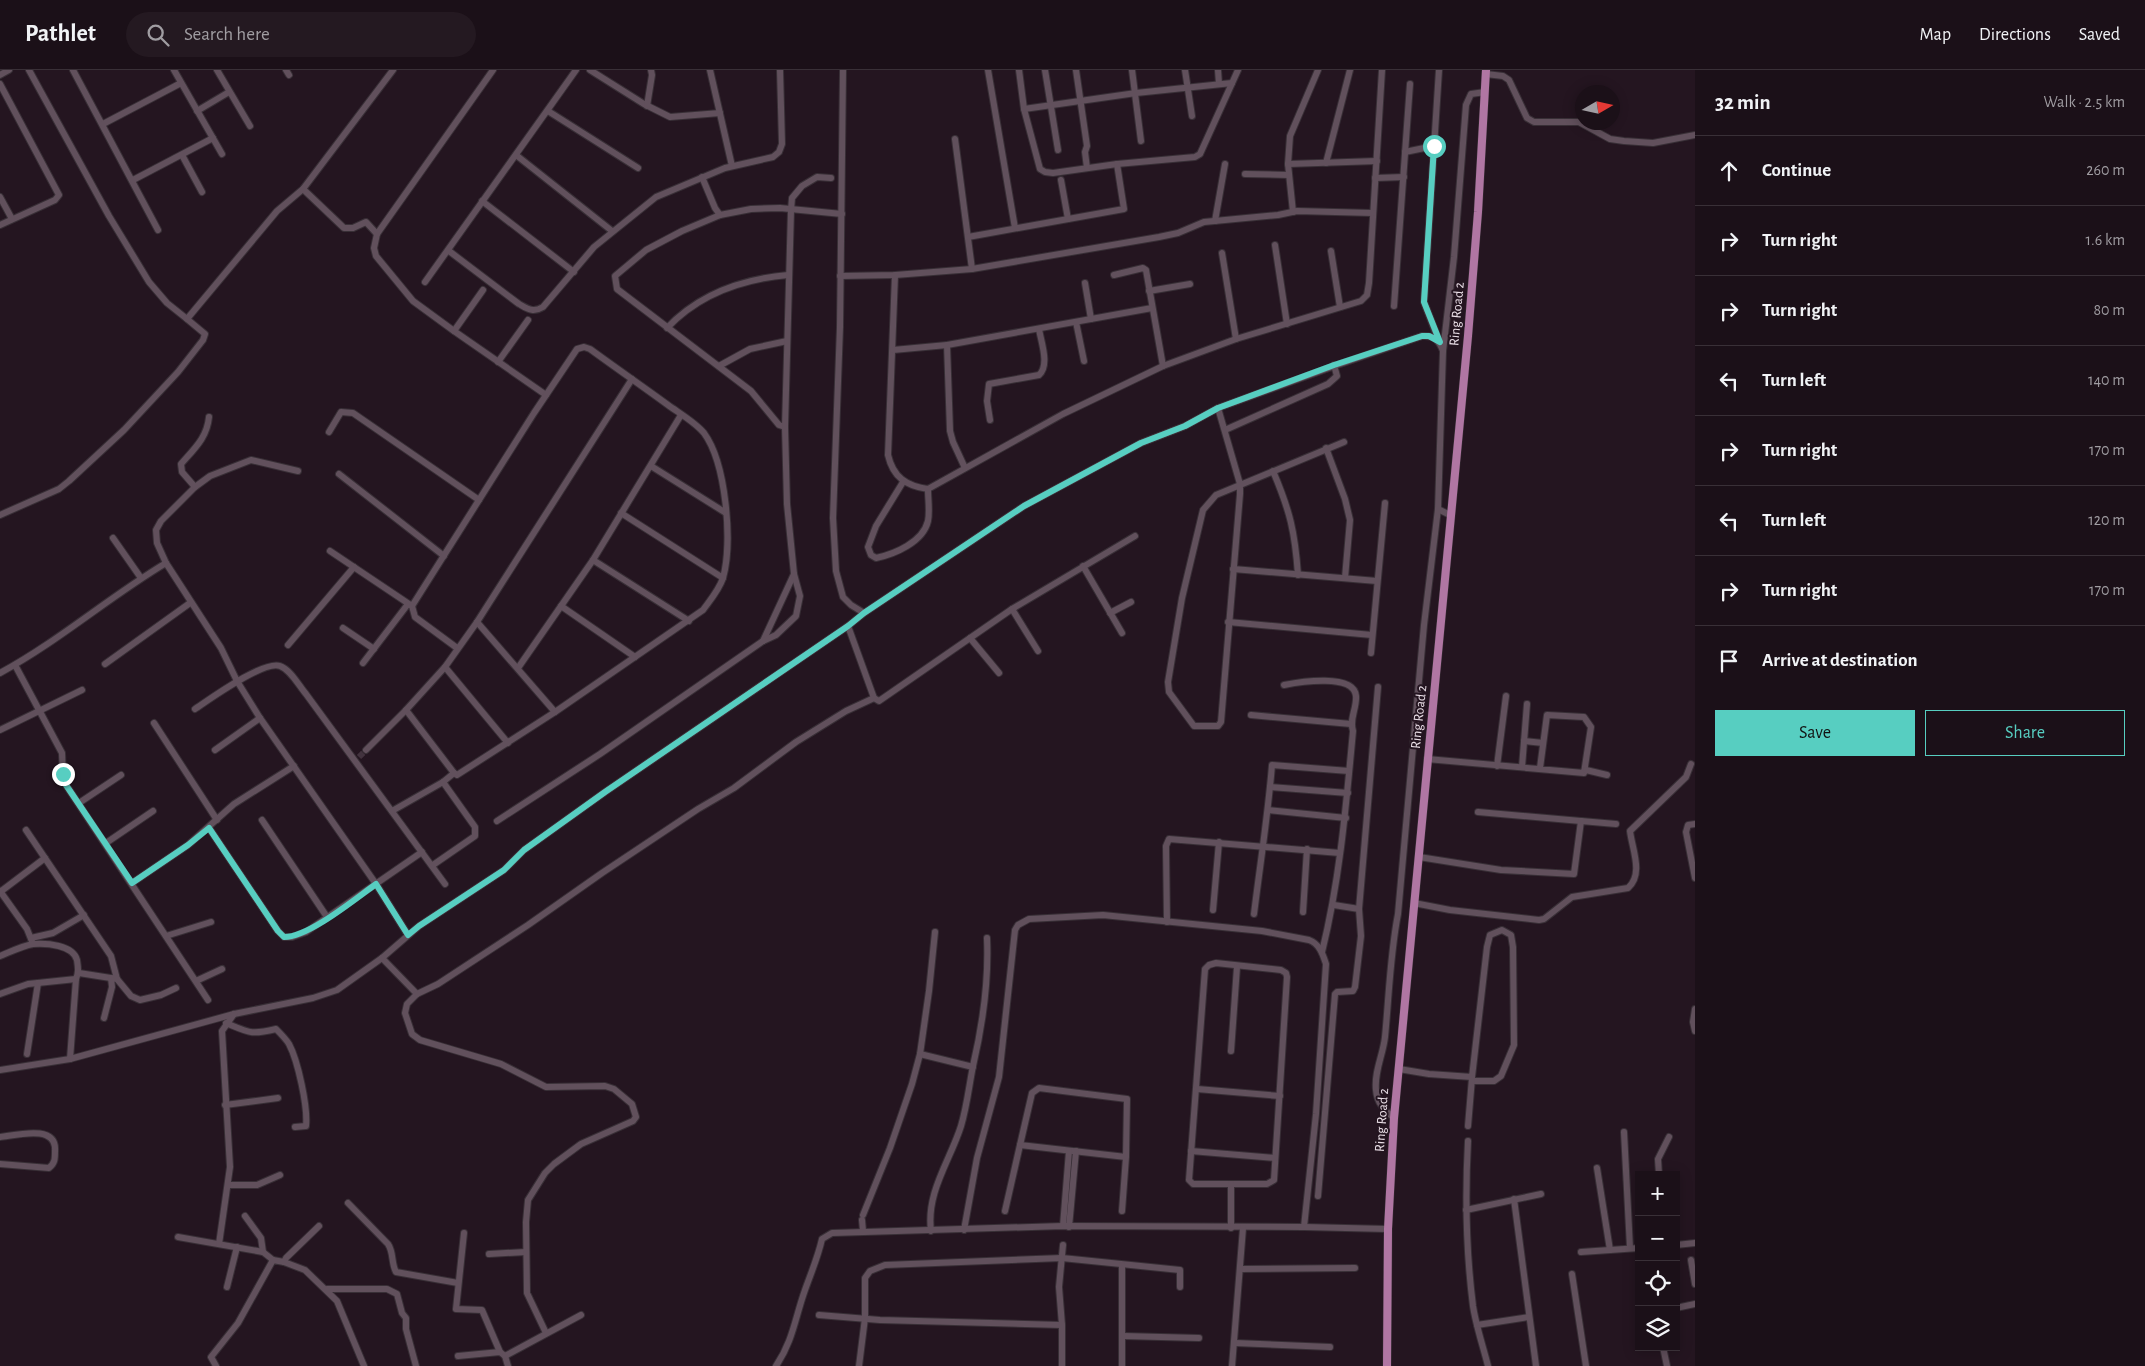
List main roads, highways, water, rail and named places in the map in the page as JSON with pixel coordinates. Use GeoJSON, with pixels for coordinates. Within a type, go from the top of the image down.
{"type":"FeatureCollection","features":[{"type":"Feature","properties":{"kind":"main road","name":"Ring Road 2"},"geometry":{"type":"LineString","coordinates":[[1388,1366],[1388,1229],[1394,1118],[1468,336],[1486,72]]}},
{"type":"Feature","properties":{"kind":"tunnel"},"geometry":{"type":"LineString","coordinates":[[359,757],[366,750]]}}]}
